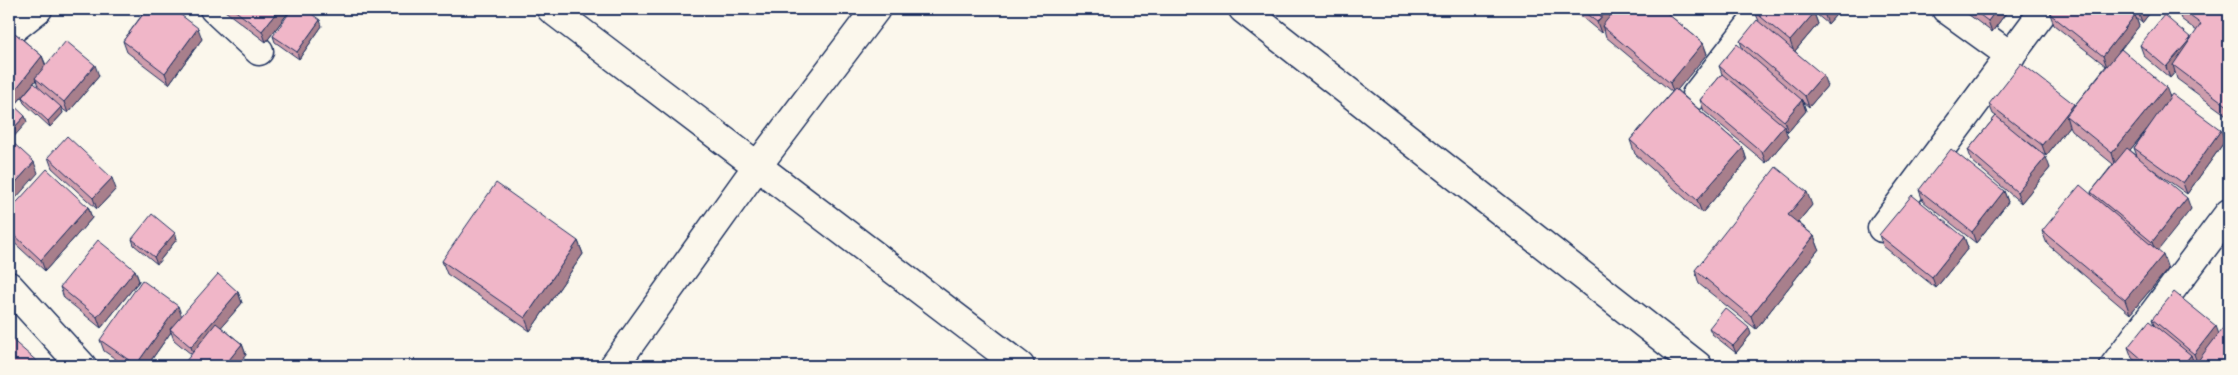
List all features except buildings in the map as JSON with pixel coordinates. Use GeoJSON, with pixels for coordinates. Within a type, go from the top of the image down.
{"type":"FeatureCollection","features":[{"type":"Feature","properties":{"kind":"street"},"geometry":{"type":"LineString","coordinates":[[9,32],[38,9]]}},
{"type":"Feature","properties":{"kind":"street"},"geometry":{"type":"LineString","coordinates":[[214,9],[259,51]]}},
{"type":"Feature","properties":{"kind":"street"},"geometry":{"type":"LineString","coordinates":[[551,9],[1020,366]]}},
{"type":"Feature","properties":{"kind":"street"},"geometry":{"type":"LineString","coordinates":[[614,366],[758,165],[876,9]]}},
{"type":"Feature","properties":{"kind":"street"},"geometry":{"type":"LineString","coordinates":[[1243,9],[1698,366]]}},
{"type":"Feature","properties":{"kind":"street"},"geometry":{"type":"LineString","coordinates":[[1696,96],[1763,9]]}},
{"type":"Feature","properties":{"kind":"street"},"geometry":{"type":"LineString","coordinates":[[1946,9],[2011,56]]}},
{"type":"Feature","properties":{"kind":"street"},"geometry":{"type":"LineString","coordinates":[[1882,228],[2045,9]]}},
{"type":"Feature","properties":{"kind":"street"},"geometry":{"type":"LineString","coordinates":[[2114,366],[2229,212]]}},
{"type":"Feature","properties":{"kind":"street"},"geometry":{"type":"LineString","coordinates":[[9,286],[82,366]]}}]}
